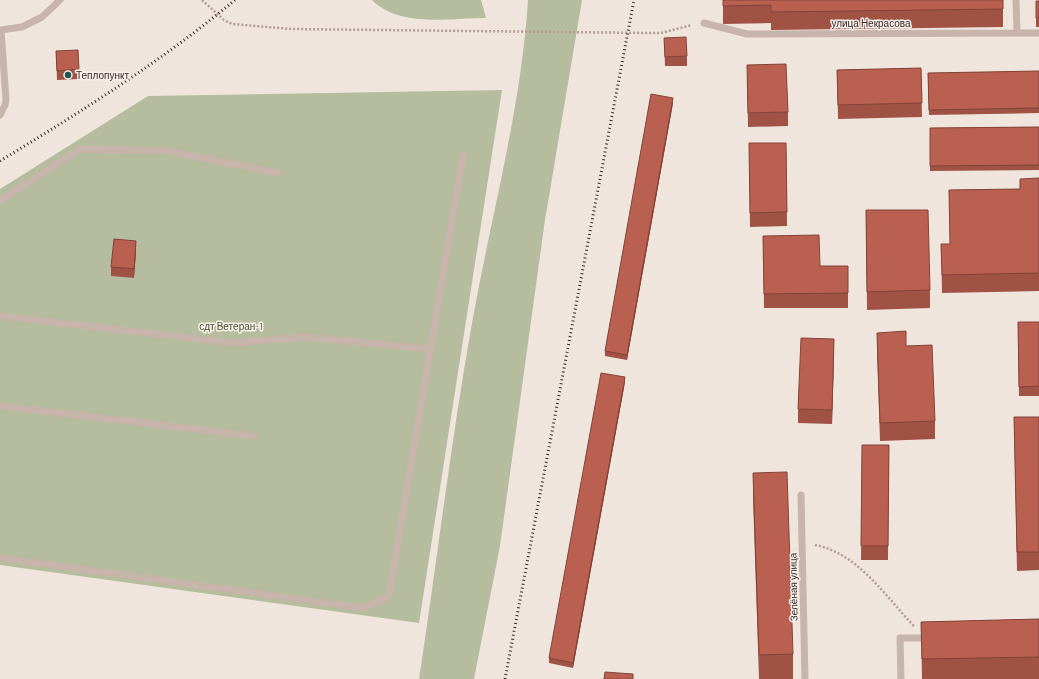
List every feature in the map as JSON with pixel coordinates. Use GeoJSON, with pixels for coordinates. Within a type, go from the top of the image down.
{"type":"FeatureCollection","features":[{"type":"Feature","properties":{"kind":"lane"},"geometry":{"type":"LineString","coordinates":[[0,115],[5,106],[6,99],[1,30],[22,27],[42,17],[60,0]]}},
{"type":"Feature","properties":{"kind":"lane"},"geometry":{"type":"LineString","coordinates":[[1016,0],[1017,33]]}},
{"type":"Feature","properties":{"kind":"lane","name":"улица Некрасова"},"geometry":{"type":"LineString","coordinates":[[704,23],[747,34],[1039,33]]}},
{"type":"Feature","properties":{"kind":"lane"},"geometry":{"type":"LineString","coordinates":[[0,200],[80,149],[168,151],[278,173]]}},
{"type":"Feature","properties":{"kind":"lane"},"geometry":{"type":"LineString","coordinates":[[0,558],[362,608],[390,596],[463,155]]}},
{"type":"Feature","properties":{"kind":"lane"},"geometry":{"type":"LineString","coordinates":[[0,316],[234,343],[306,337],[430,349]]}},
{"type":"Feature","properties":{"kind":"lane"},"geometry":{"type":"LineString","coordinates":[[0,406],[254,436]]}},
{"type":"Feature","properties":{"kind":"lane","name":"Зелёная улица"},"geometry":{"type":"LineString","coordinates":[[801,495],[805,679]]}},
{"type":"Feature","properties":{"kind":"lane"},"geometry":{"type":"LineString","coordinates":[[901,679],[900,638],[940,638]]}},
{"type":"Feature","properties":{"kind":"path"},"geometry":{"type":"LineString","coordinates":[[202,0],[224,20],[232,24],[315,30],[661,33],[704,23]]}},
{"type":"Feature","properties":{"kind":"path"},"geometry":{"type":"LineString","coordinates":[[802,542],[825,547],[862,568],[925,638]]}},
{"type":"Feature","properties":{"kind":"green space"},"geometry":{"type":"Polygon","coordinates":[[[372,0],[481,0],[486,18],[426,20],[411,18],[397,15],[383,9],[372,0]]]}},
{"type":"Feature","properties":{"kind":"green space"},"geometry":{"type":"Polygon","coordinates":[[[528,0],[582,0],[545,220],[500,546],[474,679],[419,679],[464,367],[519,82],[528,0]]]}},
{"type":"Feature","properties":{"kind":"green space","name":"сдт Ветеран-1"},"geometry":{"type":"Polygon","coordinates":[[[502,90],[419,623],[0,565],[0,189],[148,96],[502,90]]]}},
{"type":"Feature","properties":{"kind":"building"},"geometry":{"type":"Polygon","coordinates":[[[723,0],[1003,0],[1003,9],[771,12],[771,5],[723,6],[723,0]]]}},
{"type":"Feature","properties":{"kind":"building"},"geometry":{"type":"Polygon","coordinates":[[[1036,1],[1039,1],[1039,18],[1036,18],[1036,1]]]}},
{"type":"Feature","properties":{"kind":"building"},"geometry":{"type":"Polygon","coordinates":[[[686,37],[687,56],[665,57],[664,38],[686,37]]]}},
{"type":"Feature","properties":{"kind":"building"},"geometry":{"type":"Polygon","coordinates":[[[78,50],[79,69],[57,71],[56,51],[78,50]]]}},
{"type":"Feature","properties":{"kind":"building"},"geometry":{"type":"Polygon","coordinates":[[[786,64],[788,112],[748,113],[747,65],[786,64]]]}},
{"type":"Feature","properties":{"kind":"building"},"geometry":{"type":"Polygon","coordinates":[[[921,68],[922,103],[838,105],[837,70],[921,68]]]}},
{"type":"Feature","properties":{"kind":"building"},"geometry":{"type":"Polygon","coordinates":[[[1039,71],[1039,108],[929,110],[928,73],[1039,71]]]}},
{"type":"Feature","properties":{"kind":"building"},"geometry":{"type":"Polygon","coordinates":[[[651,94],[673,98],[627,355],[605,351],[651,94]]]}},
{"type":"Feature","properties":{"kind":"building"},"geometry":{"type":"Polygon","coordinates":[[[1039,127],[1039,165],[930,166],[930,128],[1039,127]]]}},
{"type":"Feature","properties":{"kind":"building"},"geometry":{"type":"Polygon","coordinates":[[[749,143],[786,143],[787,212],[750,213],[749,143]]]}},
{"type":"Feature","properties":{"kind":"building"},"geometry":{"type":"Polygon","coordinates":[[[1039,178],[1039,273],[942,275],[941,244],[950,244],[949,190],[1020,189],[1020,179],[1039,178]]]}},
{"type":"Feature","properties":{"kind":"building"},"geometry":{"type":"Polygon","coordinates":[[[866,210],[928,210],[930,290],[867,292],[866,210]]]}},
{"type":"Feature","properties":{"kind":"building"},"geometry":{"type":"Polygon","coordinates":[[[819,235],[820,266],[848,266],[848,293],[764,294],[763,236],[819,235]]]}},
{"type":"Feature","properties":{"kind":"building"},"geometry":{"type":"Polygon","coordinates":[[[114,239],[136,241],[134,269],[111,267],[114,239]]]}},
{"type":"Feature","properties":{"kind":"building"},"geometry":{"type":"Polygon","coordinates":[[[1018,322],[1039,322],[1039,386],[1019,387],[1018,322]]]}},
{"type":"Feature","properties":{"kind":"building"},"geometry":{"type":"Polygon","coordinates":[[[906,331],[906,346],[932,345],[935,421],[880,423],[877,333],[906,331]]]}},
{"type":"Feature","properties":{"kind":"building"},"geometry":{"type":"Polygon","coordinates":[[[801,338],[834,339],[832,410],[798,409],[801,338]]]}},
{"type":"Feature","properties":{"kind":"building"},"geometry":{"type":"Polygon","coordinates":[[[601,373],[625,377],[573,663],[549,658],[601,373]]]}},
{"type":"Feature","properties":{"kind":"building"},"geometry":{"type":"Polygon","coordinates":[[[1014,417],[1039,417],[1039,552],[1017,552],[1014,417]]]}},
{"type":"Feature","properties":{"kind":"building"},"geometry":{"type":"Polygon","coordinates":[[[862,445],[889,445],[888,546],[861,546],[862,445]]]}},
{"type":"Feature","properties":{"kind":"building"},"geometry":{"type":"Polygon","coordinates":[[[787,472],[793,654],[759,655],[753,473],[787,472]]]}},
{"type":"Feature","properties":{"kind":"building"},"geometry":{"type":"Polygon","coordinates":[[[1039,619],[1039,657],[922,659],[921,622],[1039,619]]]}},
{"type":"Feature","properties":{"kind":"building"},"geometry":{"type":"Polygon","coordinates":[[[605,672],[633,674],[633,679],[604,679],[605,672]]]}},
{"type":"Feature","properties":{"kind":"railway"},"geometry":{"type":"LineString","coordinates":[[0,161],[121,85],[179,44],[235,0]]}},
{"type":"Feature","properties":{"kind":"railway"},"geometry":{"type":"LineString","coordinates":[[505,679],[634,0]]}},
{"type":"Feature","properties":{"kind":"place","name":"Теплопункт"},"geometry":{"type":"Point","coordinates":[68,75]}}]}
